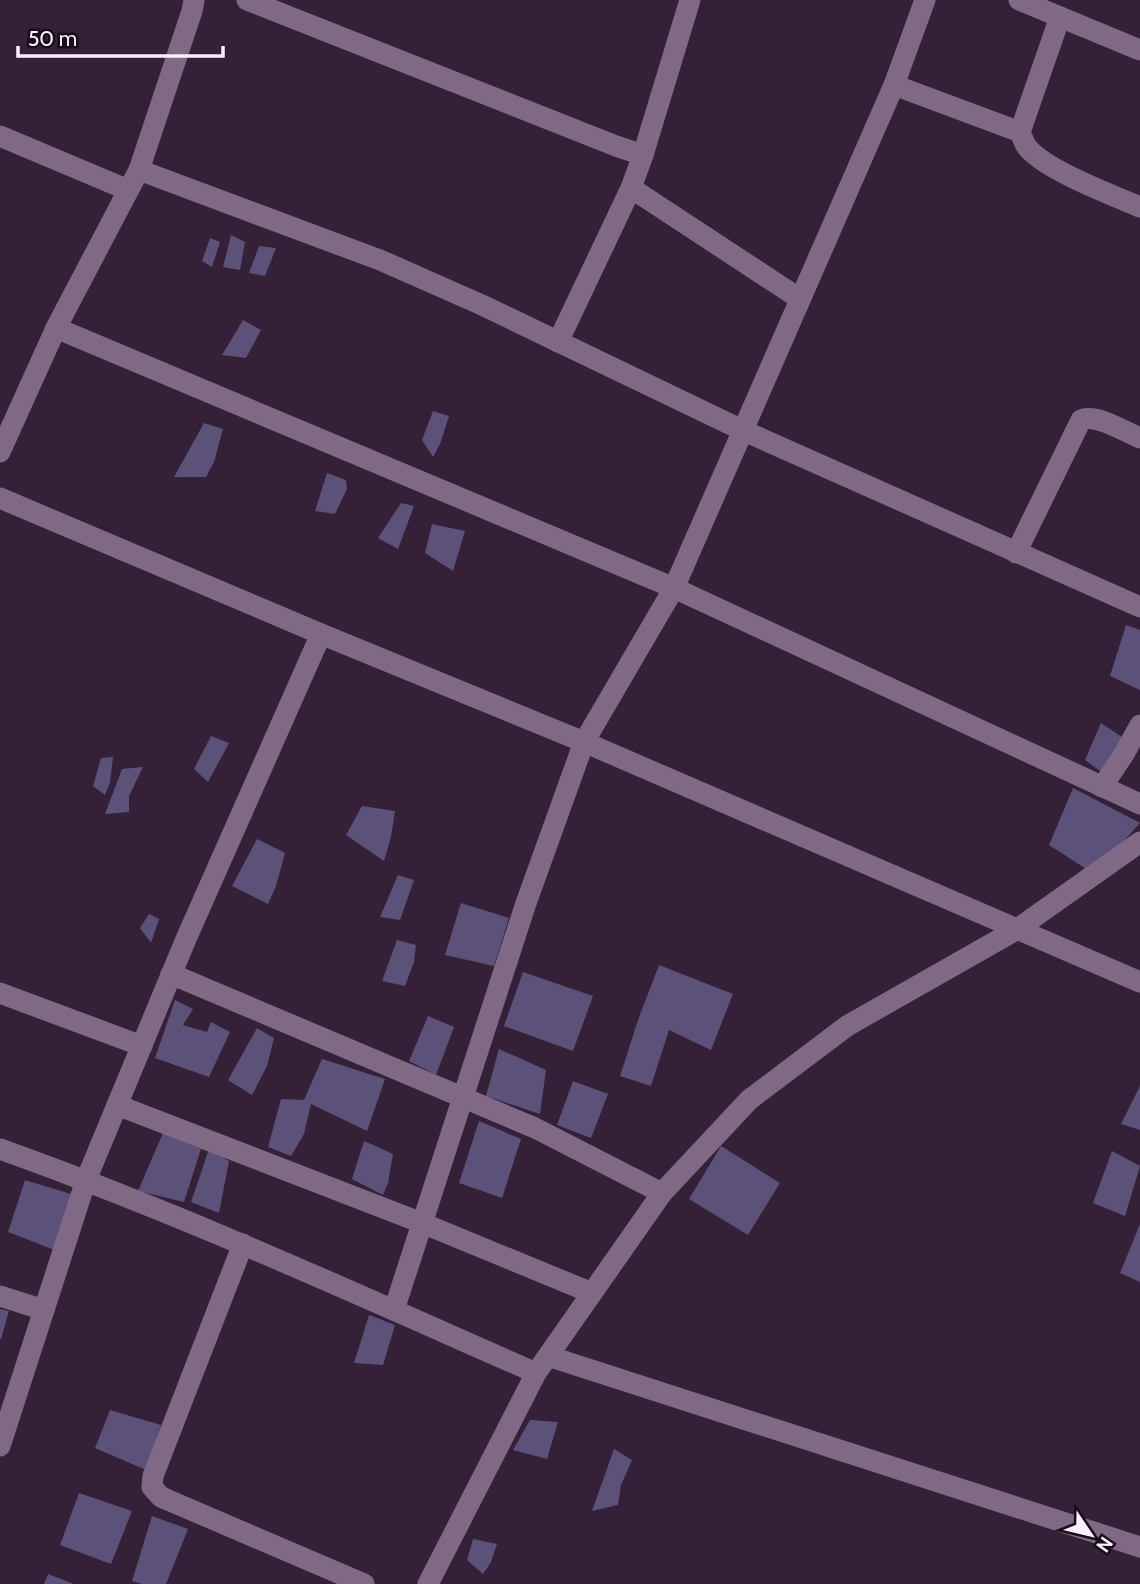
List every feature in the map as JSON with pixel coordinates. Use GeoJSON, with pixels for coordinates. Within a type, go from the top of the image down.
{"type":"FeatureCollection","features":[{"type":"Feature","properties":{"kind":"street"},"geometry":{"type":"LineString","coordinates":[[0,452],[56,328],[139,170],[194,0]]}},
{"type":"Feature","properties":{"kind":"street"},"geometry":{"type":"LineString","coordinates":[[247,0],[643,155]]}},
{"type":"Feature","properties":{"kind":"street"},"geometry":{"type":"LineString","coordinates":[[558,342],[631,188],[690,0]]}},
{"type":"Feature","properties":{"kind":"street"},"geometry":{"type":"LineString","coordinates":[[394,1310],[525,906],[584,742],[674,588],[894,85],[925,0]]}},
{"type":"Feature","properties":{"kind":"street"},"geometry":{"type":"LineString","coordinates":[[1019,0],[1140,50]]}},
{"type":"Feature","properties":{"kind":"street"},"geometry":{"type":"LineString","coordinates":[[1060,17],[1020,132],[1026,146],[1043,161],[1140,207]]}},
{"type":"Feature","properties":{"kind":"street"},"geometry":{"type":"LineString","coordinates":[[894,85],[1020,132]]}},
{"type":"Feature","properties":{"kind":"street"},"geometry":{"type":"LineString","coordinates":[[0,136],[128,190]]}},
{"type":"Feature","properties":{"kind":"street"},"geometry":{"type":"LineString","coordinates":[[139,170],[380,260],[482,305],[742,430],[1140,607]]}},
{"type":"Feature","properties":{"kind":"street"},"geometry":{"type":"LineString","coordinates":[[631,188],[800,299]]}},
{"type":"Feature","properties":{"kind":"street"},"geometry":{"type":"LineString","coordinates":[[56,328],[674,588],[1140,804]]}},
{"type":"Feature","properties":{"kind":"street"},"geometry":{"type":"LineString","coordinates":[[1017,553],[1082,420],[1095,418],[1140,438]]}},
{"type":"Feature","properties":{"kind":"street"},"geometry":{"type":"LineString","coordinates":[[0,498],[584,742],[1140,982]]}},
{"type":"Feature","properties":{"kind":"street"},"geometry":{"type":"LineString","coordinates":[[1,1443],[86,1180],[171,974],[321,634]]}},
{"type":"Feature","properties":{"kind":"street"},"geometry":{"type":"LineString","coordinates":[[1102,787],[1140,725]]}},
{"type":"Feature","properties":{"kind":"street"},"geometry":{"type":"LineString","coordinates":[[428,1584],[542,1364],[662,1193],[749,1100],[847,1026],[1016,930],[1140,842]]}},
{"type":"Feature","properties":{"kind":"street"},"geometry":{"type":"LineString","coordinates":[[171,974],[535,1128],[662,1193]]}},
{"type":"Feature","properties":{"kind":"street"},"geometry":{"type":"LineString","coordinates":[[0,993],[142,1046]]}},
{"type":"Feature","properties":{"kind":"street"},"geometry":{"type":"LineString","coordinates":[[117,1105],[422,1223],[592,1293]]}},
{"type":"Feature","properties":{"kind":"street"},"geometry":{"type":"LineString","coordinates":[[0,1149],[86,1180],[243,1244],[394,1310],[542,1364],[1140,1547]]}},
{"type":"Feature","properties":{"kind":"street"},"geometry":{"type":"LineString","coordinates":[[243,1244],[153,1476],[152,1487],[161,1497],[364,1584]]}},
{"type":"Feature","properties":{"kind":"street"},"geometry":{"type":"LineString","coordinates":[[0,1296],[44,1310]]}},
{"type":"Feature","properties":{"kind":"building"},"geometry":{"type":"Polygon","coordinates":[[[231,235],[245,242],[240,270],[223,267],[231,235]]]}},
{"type":"Feature","properties":{"kind":"building"},"geometry":{"type":"Polygon","coordinates":[[[210,238],[220,242],[212,267],[202,261],[210,238]]]}},
{"type":"Feature","properties":{"kind":"building"},"geometry":{"type":"Polygon","coordinates":[[[259,246],[276,248],[265,276],[249,273],[259,246]]]}},
{"type":"Feature","properties":{"kind":"building"},"geometry":{"type":"Polygon","coordinates":[[[243,320],[261,330],[246,358],[222,355],[243,320]]]}},
{"type":"Feature","properties":{"kind":"building"},"geometry":{"type":"Polygon","coordinates":[[[433,411],[449,416],[433,457],[422,440],[433,411]]]}},
{"type":"Feature","properties":{"kind":"building"},"geometry":{"type":"Polygon","coordinates":[[[204,423],[223,429],[214,462],[206,477],[174,477],[204,423]]]}},
{"type":"Feature","properties":{"kind":"building"},"geometry":{"type":"Polygon","coordinates":[[[327,473],[346,480],[347,489],[335,514],[315,511],[327,473]]]}},
{"type":"Feature","properties":{"kind":"building"},"geometry":{"type":"Polygon","coordinates":[[[401,503],[414,506],[398,549],[378,538],[401,503]]]}},
{"type":"Feature","properties":{"kind":"building"},"geometry":{"type":"Polygon","coordinates":[[[432,524],[465,531],[453,571],[425,553],[432,524]]]}},
{"type":"Feature","properties":{"kind":"building"},"geometry":{"type":"Polygon","coordinates":[[[1126,625],[1140,630],[1140,690],[1110,676],[1126,625]]]}},
{"type":"Feature","properties":{"kind":"building"},"geometry":{"type":"Polygon","coordinates":[[[1101,723],[1125,739],[1108,777],[1085,760],[1101,723]]]}},
{"type":"Feature","properties":{"kind":"building"},"geometry":{"type":"Polygon","coordinates":[[[211,736],[229,743],[208,782],[194,769],[211,736]]]}},
{"type":"Feature","properties":{"kind":"building"},"geometry":{"type":"Polygon","coordinates":[[[113,757],[110,782],[105,795],[93,786],[101,758],[113,757]]]}},
{"type":"Feature","properties":{"kind":"building"},"geometry":{"type":"Polygon","coordinates":[[[143,767],[129,796],[129,812],[105,814],[122,769],[143,767]]]}},
{"type":"Feature","properties":{"kind":"building"},"geometry":{"type":"Polygon","coordinates":[[[1073,788],[1140,823],[1094,874],[1049,845],[1073,788]]]}},
{"type":"Feature","properties":{"kind":"building"},"geometry":{"type":"Polygon","coordinates":[[[362,806],[395,811],[384,861],[346,835],[362,806]]]}},
{"type":"Feature","properties":{"kind":"building"},"geometry":{"type":"Polygon","coordinates":[[[257,839],[285,853],[268,904],[232,886],[257,839]]]}},
{"type":"Feature","properties":{"kind":"building"},"geometry":{"type":"Polygon","coordinates":[[[398,875],[414,880],[400,920],[380,917],[398,875]]]}},
{"type":"Feature","properties":{"kind":"building"},"geometry":{"type":"Polygon","coordinates":[[[461,903],[509,918],[494,966],[445,955],[461,903]]]}},
{"type":"Feature","properties":{"kind":"building"},"geometry":{"type":"Polygon","coordinates":[[[149,914],[159,919],[151,943],[140,928],[149,914]]]}},
{"type":"Feature","properties":{"kind":"building"},"geometry":{"type":"Polygon","coordinates":[[[397,940],[416,945],[414,962],[405,986],[382,981],[397,940]]]}},
{"type":"Feature","properties":{"kind":"building"},"geometry":{"type":"Polygon","coordinates":[[[659,965],[733,994],[711,1050],[669,1030],[651,1086],[620,1076],[659,965]]]}},
{"type":"Feature","properties":{"kind":"building"},"geometry":{"type":"Polygon","coordinates":[[[523,972],[593,996],[573,1051],[504,1026],[523,972]]]}},
{"type":"Feature","properties":{"kind":"building"},"geometry":{"type":"Polygon","coordinates":[[[175,1000],[193,1009],[183,1025],[207,1032],[211,1022],[230,1032],[209,1077],[155,1058],[175,1000]]]}},
{"type":"Feature","properties":{"kind":"building"},"geometry":{"type":"Polygon","coordinates":[[[428,1016],[454,1027],[436,1075],[409,1061],[428,1016]]]}},
{"type":"Feature","properties":{"kind":"building"},"geometry":{"type":"Polygon","coordinates":[[[257,1028],[274,1038],[267,1066],[252,1095],[228,1080],[257,1028]]]}},
{"type":"Feature","properties":{"kind":"building"},"geometry":{"type":"Polygon","coordinates":[[[499,1049],[546,1070],[540,1114],[486,1096],[499,1049]]]}},
{"type":"Feature","properties":{"kind":"building"},"geometry":{"type":"Polygon","coordinates":[[[322,1059],[385,1079],[367,1131],[311,1104],[304,1134],[291,1156],[268,1147],[281,1099],[304,1100],[322,1059]]]}},
{"type":"Feature","properties":{"kind":"building"},"geometry":{"type":"Polygon","coordinates":[[[573,1081],[608,1094],[591,1138],[557,1125],[573,1081]]]}},
{"type":"Feature","properties":{"kind":"building"},"geometry":{"type":"Polygon","coordinates":[[[1140,1086],[1140,1130],[1121,1124],[1140,1086]]]}},
{"type":"Feature","properties":{"kind":"building"},"geometry":{"type":"Polygon","coordinates":[[[479,1121],[521,1139],[502,1198],[459,1183],[479,1121]]]}},
{"type":"Feature","properties":{"kind":"building"},"geometry":{"type":"Polygon","coordinates":[[[163,1133],[201,1149],[184,1202],[138,1191],[163,1133]]]}},
{"type":"Feature","properties":{"kind":"building"},"geometry":{"type":"Polygon","coordinates":[[[364,1141],[393,1154],[383,1195],[352,1179],[364,1141]]]}},
{"type":"Feature","properties":{"kind":"building"},"geometry":{"type":"Polygon","coordinates":[[[721,1146],[780,1183],[748,1235],[689,1199],[721,1146]]]}},
{"type":"Feature","properties":{"kind":"building"},"geometry":{"type":"Polygon","coordinates":[[[209,1149],[229,1161],[219,1213],[191,1202],[209,1149]]]}},
{"type":"Feature","properties":{"kind":"building"},"geometry":{"type":"Polygon","coordinates":[[[1112,1151],[1140,1166],[1125,1216],[1093,1203],[1112,1151]]]}},
{"type":"Feature","properties":{"kind":"building"},"geometry":{"type":"Polygon","coordinates":[[[25,1180],[81,1197],[62,1253],[8,1232],[25,1180]]]}},
{"type":"Feature","properties":{"kind":"building"},"geometry":{"type":"Polygon","coordinates":[[[1140,1224],[1140,1282],[1120,1273],[1140,1224]]]}},
{"type":"Feature","properties":{"kind":"building"},"geometry":{"type":"Polygon","coordinates":[[[0,1309],[9,1311],[1,1339],[0,1339],[0,1309]]]}},
{"type":"Feature","properties":{"kind":"building"},"geometry":{"type":"Polygon","coordinates":[[[369,1315],[395,1325],[383,1365],[354,1363],[369,1315]]]}},
{"type":"Feature","properties":{"kind":"building"},"geometry":{"type":"Polygon","coordinates":[[[110,1410],[161,1425],[146,1470],[95,1448],[110,1410]]]}},
{"type":"Feature","properties":{"kind":"building"},"geometry":{"type":"Polygon","coordinates":[[[530,1420],[558,1422],[547,1459],[513,1450],[530,1420]]]}},
{"type":"Feature","properties":{"kind":"building"},"geometry":{"type":"Polygon","coordinates":[[[614,1449],[632,1460],[621,1485],[618,1505],[592,1511],[614,1449]]]}},
{"type":"Feature","properties":{"kind":"building"},"geometry":{"type":"Polygon","coordinates":[[[79,1493],[132,1511],[111,1564],[60,1545],[79,1493]]]}},
{"type":"Feature","properties":{"kind":"building"},"geometry":{"type":"Polygon","coordinates":[[[152,1516],[188,1529],[166,1584],[142,1584],[132,1581],[152,1516]]]}},
{"type":"Feature","properties":{"kind":"building"},"geometry":{"type":"Polygon","coordinates":[[[473,1539],[497,1544],[491,1562],[483,1574],[467,1560],[473,1539]]]}},
{"type":"Feature","properties":{"kind":"building"},"geometry":{"type":"Polygon","coordinates":[[[48,1574],[74,1584],[44,1584],[48,1574]]]}}]}
